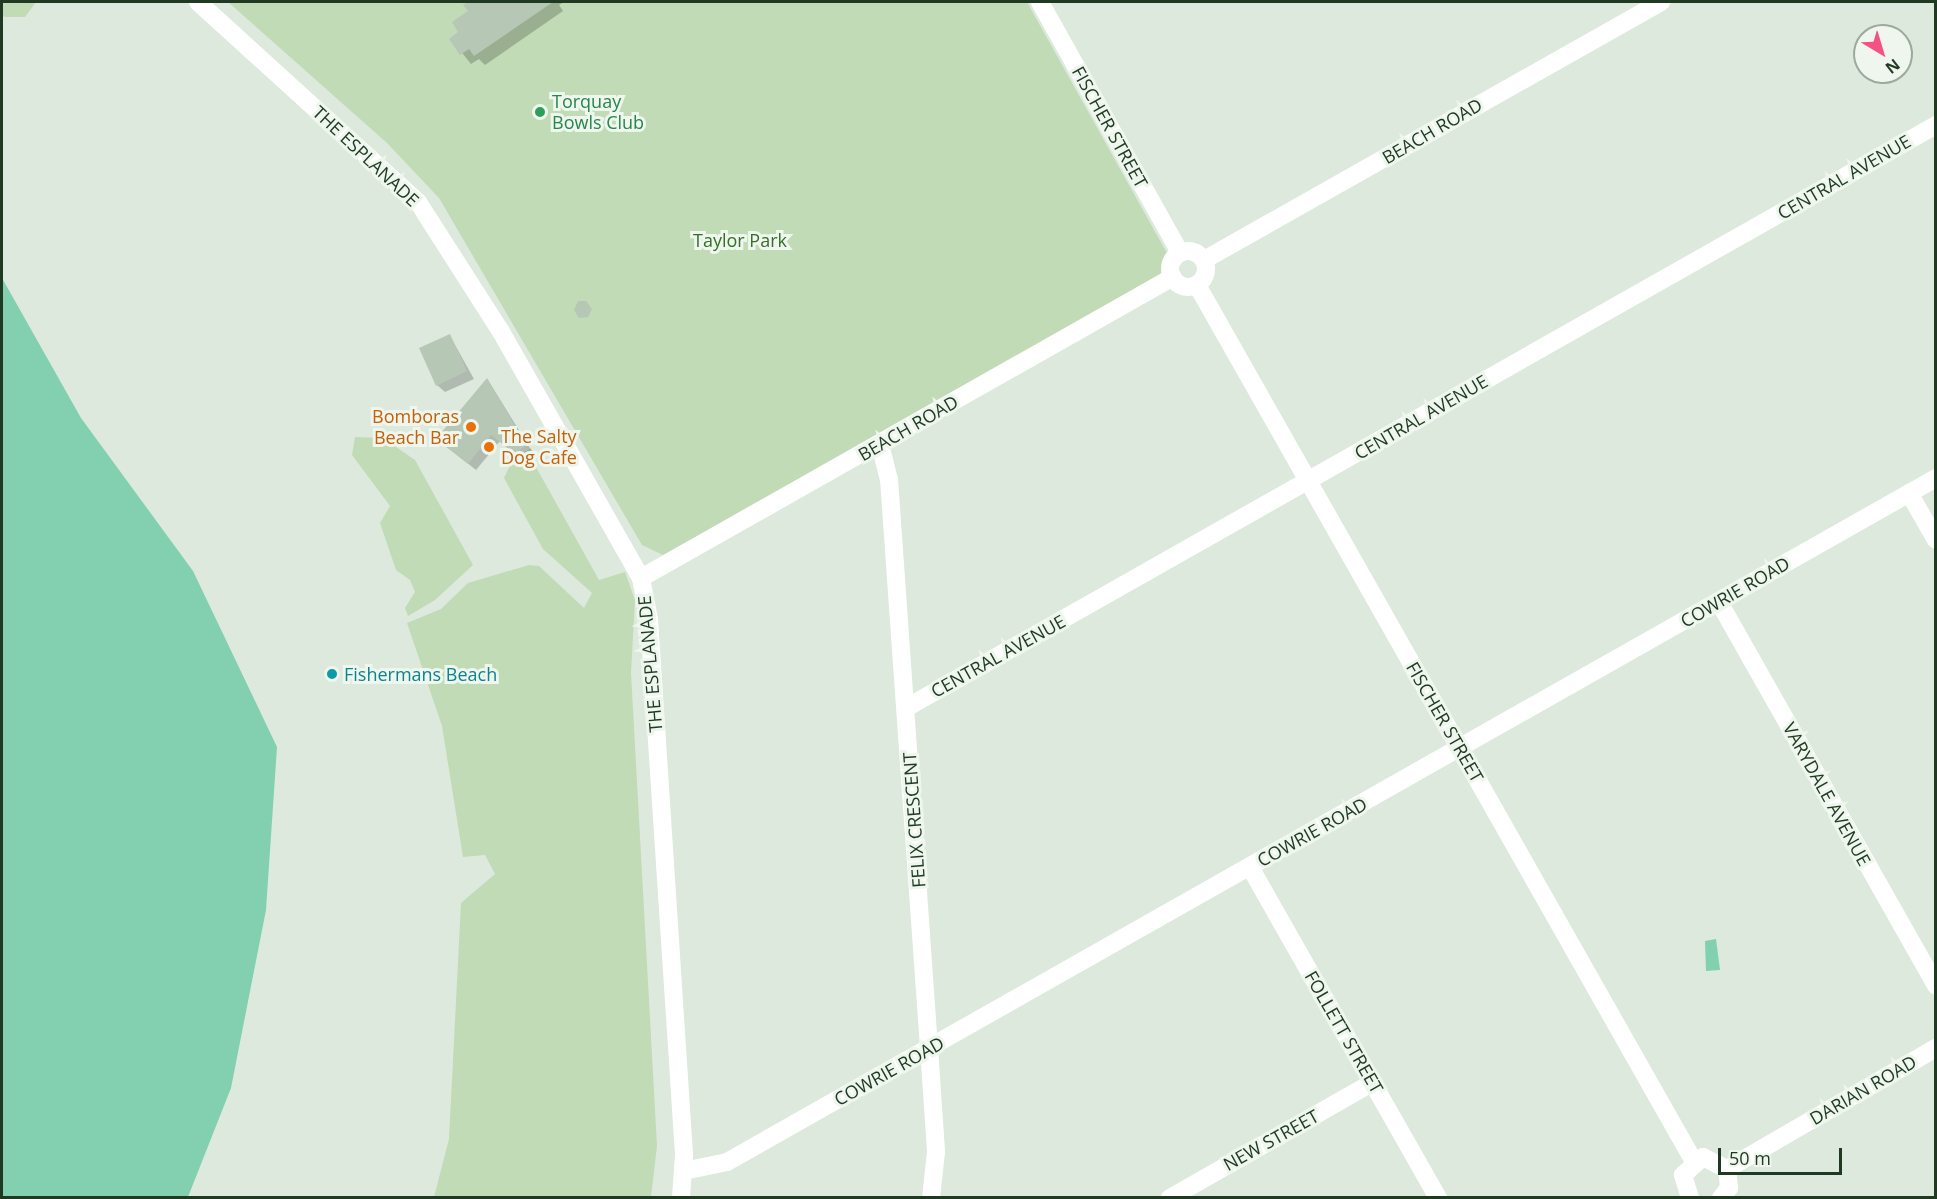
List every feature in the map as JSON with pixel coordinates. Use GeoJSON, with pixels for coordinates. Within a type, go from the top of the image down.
{"type":"FeatureCollection","features":[{"type":"Feature","properties":{"kind":"street","name":"THE ESPLANADE"},"geometry":{"type":"LineString","coordinates":[[198,2],[425,212],[641,578],[649,619],[684,1171],[681,1197]]}},
{"type":"Feature","properties":{"kind":"street","name":"FISCHER STREET"},"geometry":{"type":"LineString","coordinates":[[1040,2],[1180,253]]}},
{"type":"Feature","properties":{"kind":"street","name":"BEACH ROAD"},"geometry":{"type":"LineString","coordinates":[[1204,260],[1661,2]]}},
{"type":"Feature","properties":{"kind":"street","name":"CENTRAL AVENUE"},"geometry":{"type":"LineString","coordinates":[[906,708],[1935,125]]}},
{"type":"Feature","properties":{"kind":"street"},"geometry":{"type":"LineString","coordinates":[[1193,251],[1204,260],[1205,273],[1197,285],[1183,286],[1173,277],[1171,264],[1180,253],[1193,251]]}},
{"type":"Feature","properties":{"kind":"street","name":"BEACH ROAD"},"geometry":{"type":"LineString","coordinates":[[641,578],[1173,277]]}},
{"type":"Feature","properties":{"kind":"street","name":"FISCHER STREET"},"geometry":{"type":"LineString","coordinates":[[1197,285],[1693,1160]]}},
{"type":"Feature","properties":{"kind":"street","name":"FELIX CRESCENT"},"geometry":{"type":"LineString","coordinates":[[880,444],[889,479],[906,708],[936,1152],[931,1197]]}},
{"type":"Feature","properties":{"kind":"street","name":"COWRIE ROAD"},"geometry":{"type":"LineString","coordinates":[[684,1171],[727,1162],[1935,478]]}},
{"type":"Feature","properties":{"kind":"street"},"geometry":{"type":"LineString","coordinates":[[1909,493],[1935,540]]}},
{"type":"Feature","properties":{"kind":"street","name":"VARYDALE AVENUE"},"geometry":{"type":"LineString","coordinates":[[1719,602],[1935,986]]}},
{"type":"Feature","properties":{"kind":"street","name":"FOLLETT STREET"},"geometry":{"type":"LineString","coordinates":[[1250,867],[1438,1197]]}},
{"type":"Feature","properties":{"kind":"street","name":"DARIAN ROAD"},"geometry":{"type":"LineString","coordinates":[[1727,1169],[1935,1048]]}},
{"type":"Feature","properties":{"kind":"street","name":"NEW STREET"},"geometry":{"type":"LineString","coordinates":[[1170,1197],[1372,1083]]}},
{"type":"Feature","properties":{"kind":"street"},"geometry":{"type":"LineString","coordinates":[[1684,1196],[1683,1175],[1693,1160],[1712,1157],[1727,1169],[1729,1188],[1721,1197]]}},
{"type":"Feature","properties":{"kind":"green space"},"geometry":{"type":"Polygon","coordinates":[[[2,2],[36,2],[25,17],[6,17],[2,16],[2,2]]]}},
{"type":"Feature","properties":{"kind":"green space","name":"Taylor Park"},"geometry":{"type":"Polygon","coordinates":[[[228,2],[1027,2],[1168,255],[1160,277],[663,555],[642,545],[439,198],[387,143],[228,2]]]}},
{"type":"Feature","properties":{"kind":"green space"},"geometry":{"type":"Polygon","coordinates":[[[355,437],[383,438],[415,460],[473,565],[435,600],[408,616],[405,608],[415,592],[410,580],[396,570],[380,523],[390,506],[352,455],[355,437]]]}},
{"type":"Feature","properties":{"kind":"green space"},"geometry":{"type":"Polygon","coordinates":[[[531,448],[536,467],[599,580],[625,572],[635,600],[631,673],[657,1146],[651,1197],[434,1197],[449,1139],[461,903],[495,874],[485,855],[463,857],[442,726],[407,623],[441,609],[468,583],[529,565],[539,566],[584,608],[592,593],[543,549],[504,478],[513,459],[531,448]]]}},
{"type":"Feature","properties":{"kind":"shaded area"},"geometry":{"type":"Polygon","coordinates":[[[2,278],[81,418],[193,571],[277,747],[266,910],[231,1088],[188,1197],[2,1197],[2,278]]]}},
{"type":"Feature","properties":{"kind":"shaded area"},"geometry":{"type":"Polygon","coordinates":[[[1716,939],[1720,970],[1706,971],[1705,941],[1716,939]]]}},
{"type":"Feature","properties":{"kind":"building"},"geometry":{"type":"Polygon","coordinates":[[[468,2],[553,2],[474,56],[469,49],[460,55],[449,39],[458,32],[452,22],[468,11],[463,5],[468,2]]]}},
{"type":"Feature","properties":{"kind":"building"},"geometry":{"type":"Polygon","coordinates":[[[578,301],[586,301],[592,309],[588,317],[579,318],[574,310],[578,301]]]}},
{"type":"Feature","properties":{"kind":"building"},"geometry":{"type":"Polygon","coordinates":[[[450,334],[467,371],[436,386],[419,348],[450,334]]]}},
{"type":"Feature","properties":{"kind":"building"},"geometry":{"type":"Polygon","coordinates":[[[487,378],[526,445],[515,454],[491,435],[468,464],[436,439],[487,378]]]}},
{"type":"Feature","properties":{"kind":"place","name":"Torquay Bowls Club"},"geometry":{"type":"Point","coordinates":[540,112]}},
{"type":"Feature","properties":{"kind":"place","name":"Bomboras Beach Bar"},"geometry":{"type":"Point","coordinates":[471,427]}},
{"type":"Feature","properties":{"kind":"place","name":"The Salty Dog Cafe"},"geometry":{"type":"Point","coordinates":[489,447]}},
{"type":"Feature","properties":{"kind":"place","name":"Fishermans Beach"},"geometry":{"type":"Point","coordinates":[332,674]}}]}
